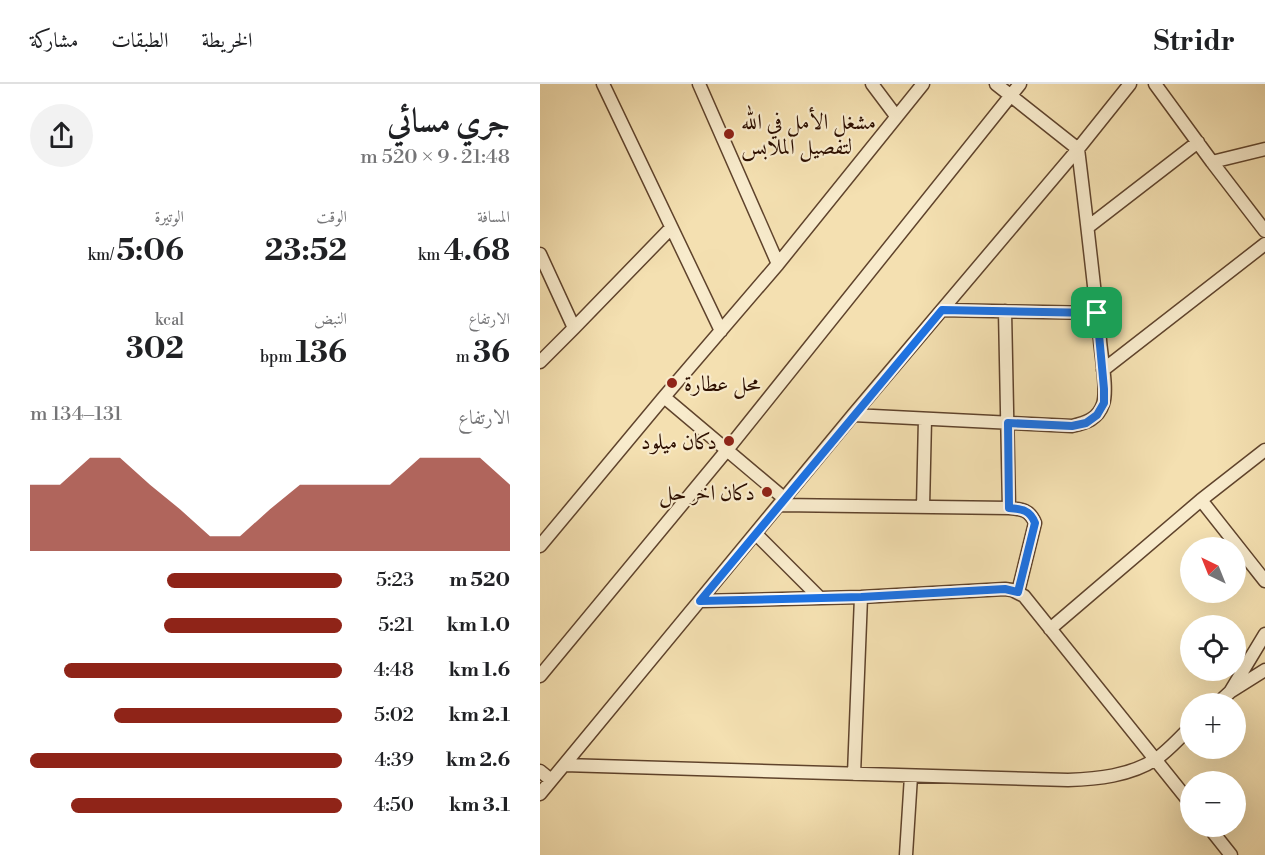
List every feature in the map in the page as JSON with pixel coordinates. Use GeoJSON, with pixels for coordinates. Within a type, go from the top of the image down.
{"type":"FeatureCollection","features":[{"type":"Feature","properties":{"kind":"street"},"geometry":{"type":"LineString","coordinates":[[603,84],[721,331]]}},
{"type":"Feature","properties":{"kind":"street"},"geometry":{"type":"LineString","coordinates":[[699,84],[778,264]]}},
{"type":"Feature","properties":{"kind":"street"},"geometry":{"type":"LineString","coordinates":[[873,84],[896,116]]}},
{"type":"Feature","properties":{"kind":"street"},"geometry":{"type":"LineString","coordinates":[[540,546],[778,264],[923,84]]}},
{"type":"Feature","properties":{"kind":"street"},"geometry":{"type":"LineString","coordinates":[[853,416],[1072,426],[1086,423],[1097,415],[1104,403],[1103,370],[1078,149],[996,84]]}},
{"type":"Feature","properties":{"kind":"street"},"geometry":{"type":"LineString","coordinates":[[540,676],[727,450],[1020,84]]}},
{"type":"Feature","properties":{"kind":"street"},"geometry":{"type":"LineString","coordinates":[[540,794],[1130,84]]}},
{"type":"Feature","properties":{"kind":"street"},"geometry":{"type":"LineString","coordinates":[[1155,84],[1265,231]]}},
{"type":"Feature","properties":{"kind":"street"},"geometry":{"type":"LineString","coordinates":[[1088,227],[1198,142]]}},
{"type":"Feature","properties":{"kind":"street"},"geometry":{"type":"LineString","coordinates":[[1212,162],[1265,148]]}},
{"type":"Feature","properties":{"kind":"street"},"geometry":{"type":"LineString","coordinates":[[540,362],[671,228]]}},
{"type":"Feature","properties":{"kind":"street"},"geometry":{"type":"LineString","coordinates":[[1103,370],[1265,244]]}},
{"type":"Feature","properties":{"kind":"street"},"geometry":{"type":"LineString","coordinates":[[540,254],[574,328]]}},
{"type":"Feature","properties":{"kind":"street"},"geometry":{"type":"LineString","coordinates":[[942,310],[1097,313]]}},
{"type":"Feature","properties":{"kind":"street"},"geometry":{"type":"LineString","coordinates":[[1005,311],[1009,508]]}},
{"type":"Feature","properties":{"kind":"street"},"geometry":{"type":"LineString","coordinates":[[664,397],[727,450],[782,502],[1026,510],[1032,515],[1035,523],[1018,592]]}},
{"type":"Feature","properties":{"kind":"street"},"geometry":{"type":"LineString","coordinates":[[923,507],[926,419]]}},
{"type":"Feature","properties":{"kind":"street"},"geometry":{"type":"LineString","coordinates":[[1050,629],[1201,500],[1265,450]]}},
{"type":"Feature","properties":{"kind":"street"},"geometry":{"type":"LineString","coordinates":[[1201,500],[1265,581]]}},
{"type":"Feature","properties":{"kind":"street"},"geometry":{"type":"LineString","coordinates":[[756,534],[820,598]]}},
{"type":"Feature","properties":{"kind":"street"},"geometry":{"type":"LineString","coordinates":[[700,601],[861,597],[1005,589],[1018,592],[1024,596],[1180,790]]}},
{"type":"Feature","properties":{"kind":"street"},"geometry":{"type":"LineString","coordinates":[[854,774],[861,597]]}},
{"type":"Feature","properties":{"kind":"street"},"geometry":{"type":"LineString","coordinates":[[1230,692],[1265,634]]}},
{"type":"Feature","properties":{"kind":"street"},"geometry":{"type":"LineString","coordinates":[[1230,692],[1265,670]]}},
{"type":"Feature","properties":{"kind":"street"},"geometry":{"type":"LineString","coordinates":[[564,765],[1068,780],[1113,776],[1135,769],[1156,759],[1180,737]]}},
{"type":"Feature","properties":{"kind":"street"},"geometry":{"type":"LineString","coordinates":[[540,771],[551,780]]}},
{"type":"Feature","properties":{"kind":"street"},"geometry":{"type":"LineString","coordinates":[[906,855],[911,776]]}},
{"type":"Feature","properties":{"kind":"street"},"geometry":{"type":"LineString","coordinates":[[1217,837],[1231,855]]}},
{"type":"Feature","properties":{"kind":"place","name":"مشغل الأمل في الله لتفصيل الملابس"},"geometry":{"type":"Point","coordinates":[729,134]}},
{"type":"Feature","properties":{"kind":"place","name":"محل عطارة"},"geometry":{"type":"Point","coordinates":[672,383]}},
{"type":"Feature","properties":{"kind":"place","name":"دكان ميلود"},"geometry":{"type":"Point","coordinates":[729,441]}},
{"type":"Feature","properties":{"kind":"place","name":"دكان اخر حل"},"geometry":{"type":"Point","coordinates":[767,492]}},
{"type":"Feature","properties":{"kind":"route"},"geometry":{"type":"LineString","coordinates":[[942,310],[1097,313],[1104,403],[1097,415],[1086,423],[1072,426],[1008,423],[1009,508],[1026,510],[1032,515],[1035,523],[1018,592],[1005,589],[861,597],[700,601],[942,310]]}}]}
